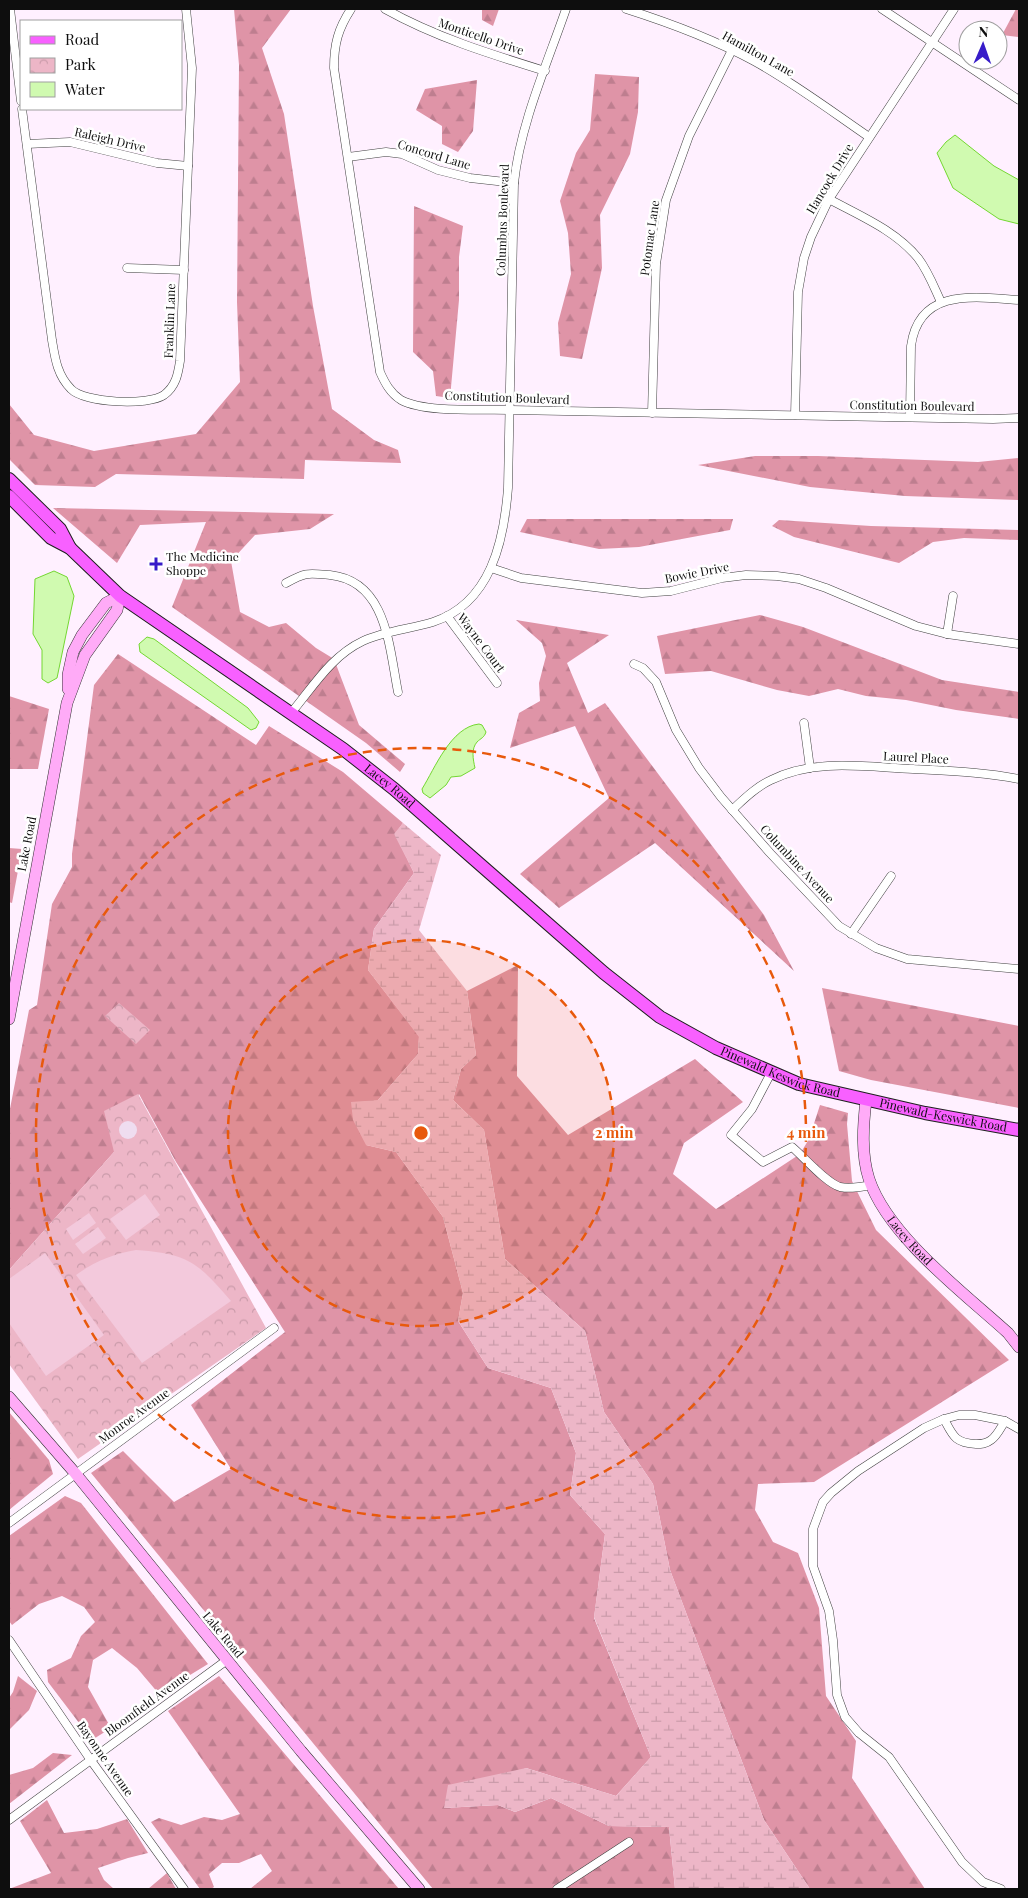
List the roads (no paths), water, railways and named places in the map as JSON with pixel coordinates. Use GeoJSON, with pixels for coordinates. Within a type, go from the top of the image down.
{"type":"FeatureCollection","features":[{"type":"Feature","properties":{"kind":"main road","name":"Lacey Road"},"geometry":{"type":"LineString","coordinates":[[9,480],[60,529],[70,548]]}},
{"type":"Feature","properties":{"kind":"main road","name":"Lacey Road"},"geometry":{"type":"LineString","coordinates":[[9,496],[51,538],[70,548],[120,596],[343,749],[394,789],[619,986],[660,1017],[697,1038]]}},
{"type":"Feature","properties":{"kind":"main road","name":"Pinewald Keswick Road"},"geometry":{"type":"LineString","coordinates":[[697,1038],[738,1059],[799,1084],[866,1100]]}},
{"type":"Feature","properties":{"kind":"main road","name":"Pinewald-Keswick Road"},"geometry":{"type":"LineString","coordinates":[[866,1100],[1019,1130]]}},
{"type":"Feature","properties":{"kind":"street"},"geometry":{"type":"LineString","coordinates":[[10,9],[20,92]]}},
{"type":"Feature","properties":{"kind":"street","name":"Franklin Lane"},"geometry":{"type":"LineString","coordinates":[[22,110],[56,364],[60,376],[72,391],[96,400],[138,401],[163,396],[172,388],[177,377],[180,361],[192,68],[186,9]]}},
{"type":"Feature","properties":{"kind":"street","name":"Constitution Boulevard"},"geometry":{"type":"LineString","coordinates":[[351,9],[339,30],[334,55],[334,68],[380,372],[386,385],[401,400],[421,406],[510,410],[1019,418]]}},
{"type":"Feature","properties":{"kind":"street","name":"Monticello Drive"},"geometry":{"type":"LineString","coordinates":[[385,9],[407,21],[449,39],[545,71]]}},
{"type":"Feature","properties":{"kind":"street","name":"Columbus Boulevard"},"geometry":{"type":"LineString","coordinates":[[291,713],[322,673],[336,659],[364,641],[433,622],[447,616],[475,593],[491,568],[501,541],[506,514],[514,183],[519,147],[566,9]]}},
{"type":"Feature","properties":{"kind":"street","name":"Hamilton Lane"},"geometry":{"type":"LineString","coordinates":[[626,9],[678,26],[732,50],[776,75],[869,137]]}},
{"type":"Feature","properties":{"kind":"street"},"geometry":{"type":"LineString","coordinates":[[882,9],[1019,100]]}},
{"type":"Feature","properties":{"kind":"street","name":"Hancock Drive"},"geometry":{"type":"LineString","coordinates":[[795,415],[797,306],[800,278],[811,237],[829,199],[954,9]]}},
{"type":"Feature","properties":{"kind":"street"},"geometry":{"type":"LineString","coordinates":[[182,40],[190,39]]}},
{"type":"Feature","properties":{"kind":"street","name":"Potomac Lane"},"geometry":{"type":"LineString","coordinates":[[652,413],[656,264],[664,207],[689,136],[732,50]]}},
{"type":"Feature","properties":{"kind":"street","name":"Raleigh Drive"},"geometry":{"type":"LineString","coordinates":[[27,144],[70,142],[157,163],[188,166]]}},
{"type":"Feature","properties":{"kind":"street","name":"Concord Lane"},"geometry":{"type":"LineString","coordinates":[[348,157],[386,152],[402,154],[438,170],[470,178],[514,183]]}},
{"type":"Feature","properties":{"kind":"street"},"geometry":{"type":"LineString","coordinates":[[829,199],[881,227],[909,248],[919,260],[941,302]]}},
{"type":"Feature","properties":{"kind":"street"},"geometry":{"type":"LineString","coordinates":[[127,268],[184,270]]}},
{"type":"Feature","properties":{"kind":"street"},"geometry":{"type":"LineString","coordinates":[[910,417],[912,336],[923,318],[941,302],[963,297],[1019,300]]}},
{"type":"Feature","properties":{"kind":"street","name":"Bowie Drive"},"geometry":{"type":"LineString","coordinates":[[491,568],[522,578],[642,593],[670,590],[722,578],[746,575],[799,579],[826,588],[916,626],[946,634],[1019,644]]}},
{"type":"Feature","properties":{"kind":"street"},"geometry":{"type":"LineString","coordinates":[[286,583],[304,573],[348,578],[366,591],[375,602],[386,634],[398,692]]}},
{"type":"Feature","properties":{"kind":"street","name":"Lake Road"},"geometry":{"type":"LineString","coordinates":[[9,1019],[11,990],[67,703],[68,675],[73,652],[82,635],[106,602],[120,596]]}},
{"type":"Feature","properties":{"kind":"street"},"geometry":{"type":"LineString","coordinates":[[946,634],[953,596]]}},
{"type":"Feature","properties":{"kind":"street","name":"Wayne Court"},"geometry":{"type":"LineString","coordinates":[[447,616],[497,682]]}},
{"type":"Feature","properties":{"kind":"street","name":"Columbine Avenue"},"geometry":{"type":"LineString","coordinates":[[634,664],[643,668],[656,682],[676,730],[694,761],[732,810],[839,926],[876,948],[907,959],[1019,969]]}},
{"type":"Feature","properties":{"kind":"street"},"geometry":{"type":"LineString","coordinates":[[804,723],[810,768]]}},
{"type":"Feature","properties":{"kind":"street","name":"Laurel Place"},"geometry":{"type":"LineString","coordinates":[[732,810],[750,794],[772,779],[820,766],[971,772],[1019,779]]}},
{"type":"Feature","properties":{"kind":"street"},"geometry":{"type":"LineString","coordinates":[[851,934],[891,876]]}},
{"type":"Feature","properties":{"kind":"street"},"geometry":{"type":"LineString","coordinates":[[771,1072],[752,1109],[731,1135],[763,1162],[792,1147],[827,1179],[838,1186],[851,1188],[872,1185]]}},
{"type":"Feature","properties":{"kind":"street","name":"Lacey Road"},"geometry":{"type":"LineString","coordinates":[[866,1100],[862,1127],[869,1178],[887,1216],[918,1251],[1008,1333],[1019,1346]]}},
{"type":"Feature","properties":{"kind":"street","name":"Monroe Avenue"},"geometry":{"type":"LineString","coordinates":[[9,1523],[274,1328]]}},
{"type":"Feature","properties":{"kind":"street","name":"Lake Road"},"geometry":{"type":"LineString","coordinates":[[9,1397],[75,1473],[301,1751],[419,1889]]}},
{"type":"Feature","properties":{"kind":"street"},"geometry":{"type":"LineString","coordinates":[[1001,1889],[983,1882],[962,1862],[889,1757],[859,1733],[845,1717],[837,1695],[833,1640],[828,1611],[813,1566],[812,1557],[814,1521],[823,1502],[858,1471],[924,1428],[959,1415],[975,1415],[1005,1421],[1019,1429]]}},
{"type":"Feature","properties":{"kind":"street"},"geometry":{"type":"LineString","coordinates":[[944,1419],[952,1435],[966,1444],[990,1442],[1005,1421]]}},
{"type":"Feature","properties":{"kind":"street","name":"Bayonne Avenue"},"geometry":{"type":"LineString","coordinates":[[9,1640],[90,1759],[184,1889]]}},
{"type":"Feature","properties":{"kind":"street","name":"Bloomfield Avenue"},"geometry":{"type":"LineString","coordinates":[[9,1820],[227,1660]]}},
{"type":"Feature","properties":{"kind":"street"},"geometry":{"type":"LineString","coordinates":[[557,1889],[629,1842]]}},
{"type":"Feature","properties":{"kind":"water"},"geometry":{"type":"Polygon","coordinates":[[[955,135],[994,166],[1019,180],[1019,224],[999,219],[953,188],[937,153],[955,135]]]}},
{"type":"Feature","properties":{"kind":"water"},"geometry":{"type":"Polygon","coordinates":[[[54,571],[67,577],[74,596],[57,678],[48,683],[42,679],[42,650],[33,634],[35,579],[54,571]]]}},
{"type":"Feature","properties":{"kind":"water"},"geometry":{"type":"Polygon","coordinates":[[[147,637],[154,639],[248,708],[259,722],[256,728],[251,730],[140,652],[139,644],[147,637]]]}},
{"type":"Feature","properties":{"kind":"water"},"geometry":{"type":"Polygon","coordinates":[[[479,724],[482,725],[486,732],[477,742],[473,751],[475,768],[461,776],[451,777],[446,785],[430,798],[423,793],[422,789],[452,740],[460,732],[479,724]]]}},
{"type":"Feature","properties":{"kind":"place","name":"The Medicine Shoppe"},"geometry":{"type":"Point","coordinates":[156,564]}}]}
